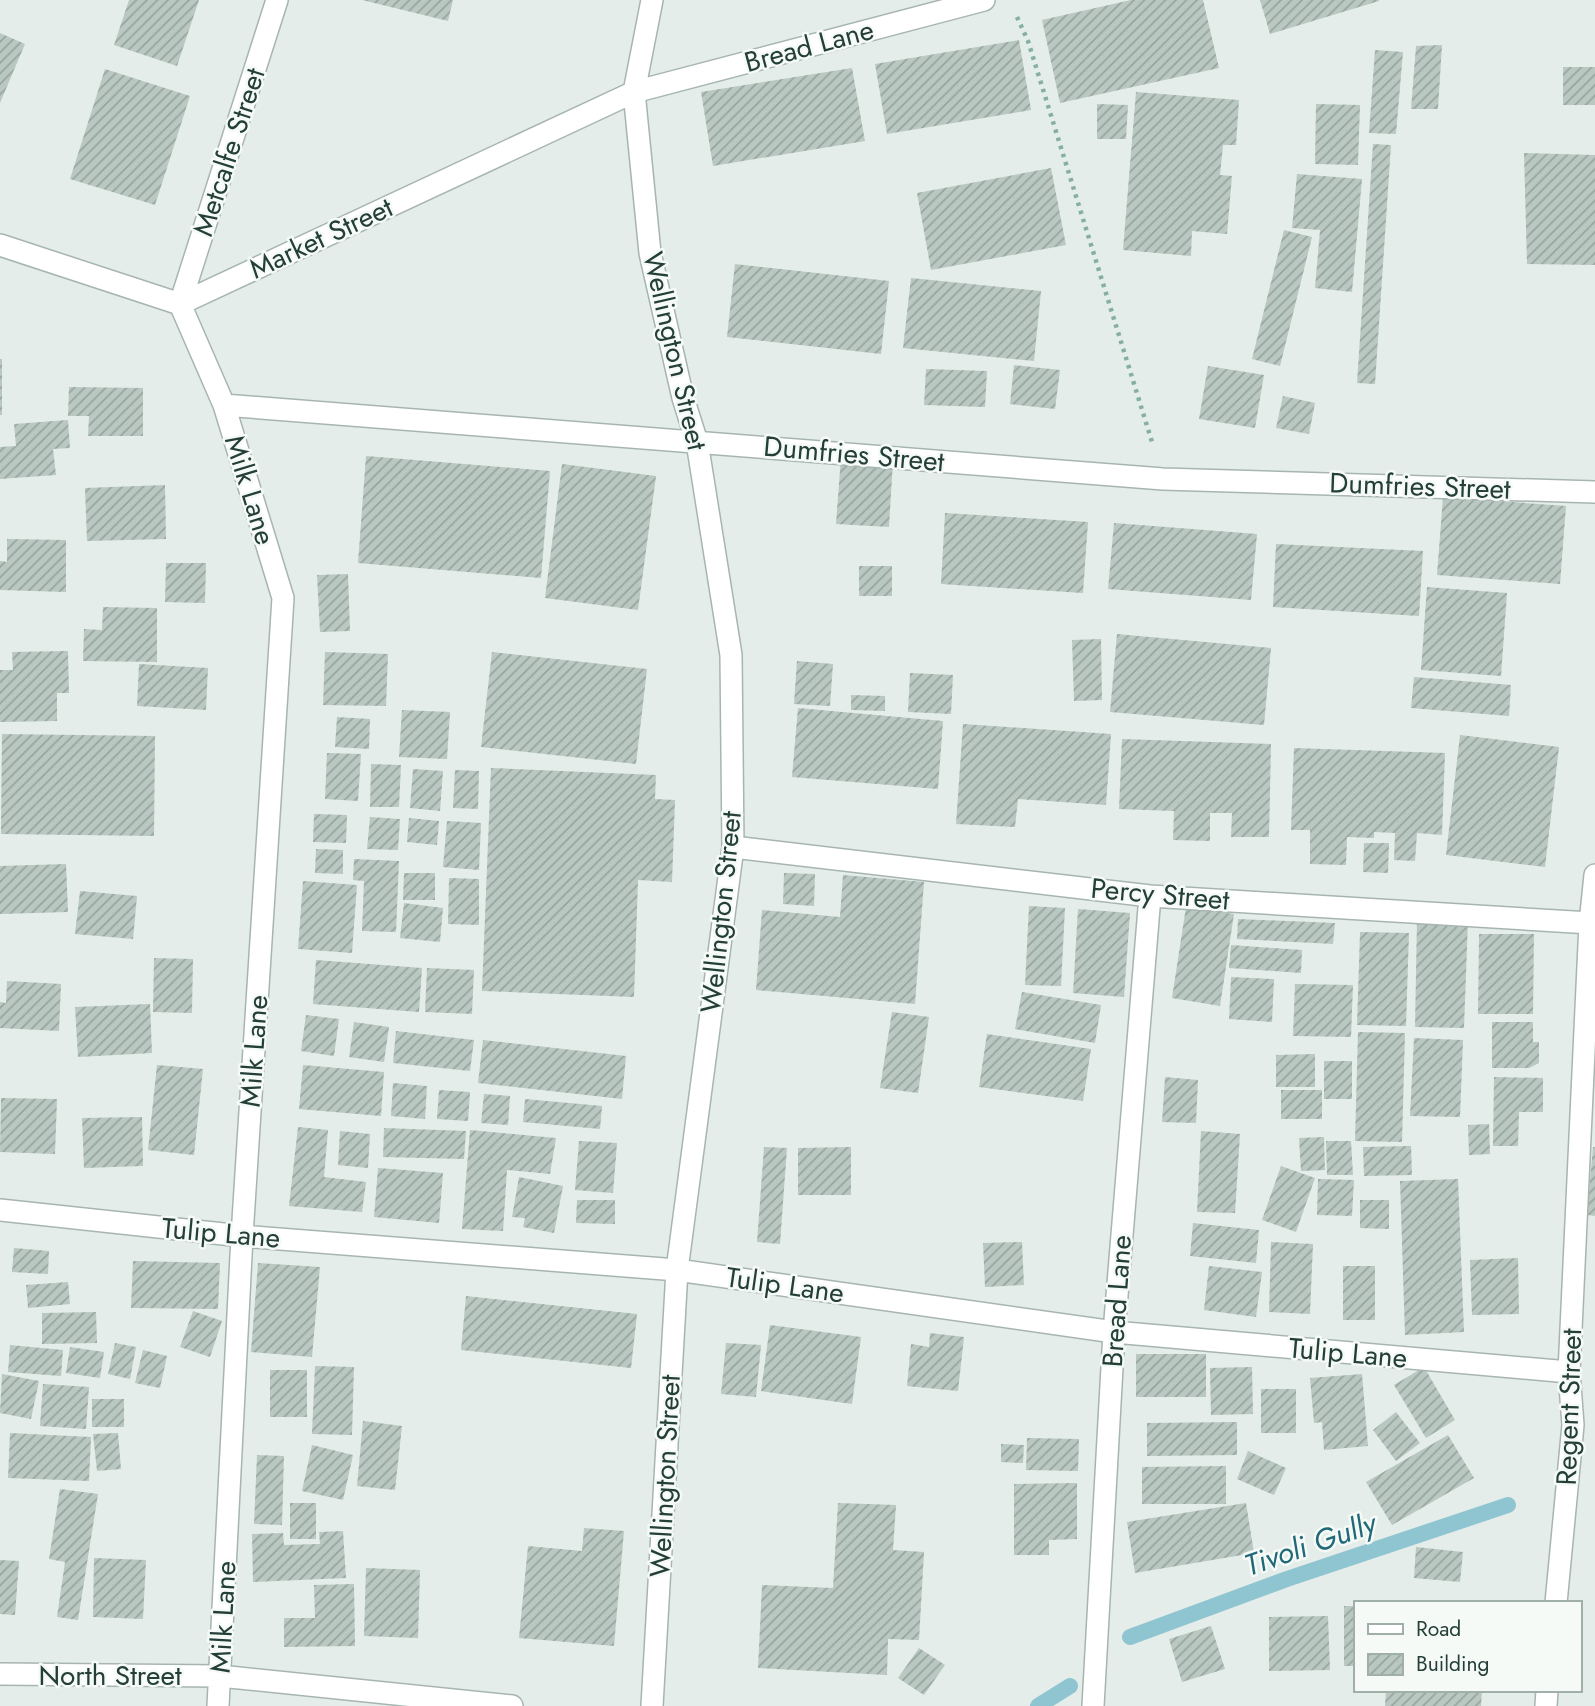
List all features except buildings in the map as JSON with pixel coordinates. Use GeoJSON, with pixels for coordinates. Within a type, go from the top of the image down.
{"type":"FeatureCollection","features":[{"type":"Feature","properties":{"kind":"street","name":"Metcalfe Street"},"geometry":{"type":"LineString","coordinates":[[180,304],[277,0]]}},
{"type":"Feature","properties":{"kind":"street","name":"Wellington Street"},"geometry":{"type":"LineString","coordinates":[[652,0],[634,92],[650,253],[683,398],[697,442],[731,655],[733,847],[677,1270],[652,1706]]}},
{"type":"Feature","properties":{"kind":"street","name":"Bread Lane"},"geometry":{"type":"LineString","coordinates":[[634,92],[984,0]]}},
{"type":"Feature","properties":{"kind":"street","name":"Market Street"},"geometry":{"type":"LineString","coordinates":[[180,304],[634,92]]}},
{"type":"Feature","properties":{"kind":"street"},"geometry":{"type":"LineString","coordinates":[[0,245],[180,304],[224,405]]}},
{"type":"Feature","properties":{"kind":"street","name":"Dumfries Street"},"geometry":{"type":"LineString","coordinates":[[224,405],[1163,479],[1595,492]]}},
{"type":"Feature","properties":{"kind":"street","name":"Milk Lane"},"geometry":{"type":"LineString","coordinates":[[218,1706],[242,1236],[283,598],[224,405]]}},
{"type":"Feature","properties":{"kind":"street","name":"Percy Street"},"geometry":{"type":"LineString","coordinates":[[733,847],[1150,896],[1590,923]]}},
{"type":"Feature","properties":{"kind":"street","name":"Regent Street"},"geometry":{"type":"LineString","coordinates":[[1556,1601],[1573,1425],[1569,1372],[1590,923],[1595,875]]}},
{"type":"Feature","properties":{"kind":"street","name":"Bread Lane"},"geometry":{"type":"LineString","coordinates":[[1093,1706],[1114,1332],[1150,896]]}},
{"type":"Feature","properties":{"kind":"street","name":"Tulip Lane"},"geometry":{"type":"LineString","coordinates":[[0,1210],[242,1236],[677,1270],[1114,1332],[1569,1372]]}},
{"type":"Feature","properties":{"kind":"street","name":"North Street"},"geometry":{"type":"LineString","coordinates":[[0,1674],[220,1676],[512,1706]]}},
{"type":"Feature","properties":{"kind":"path"},"geometry":{"type":"LineString","coordinates":[[1014,10],[1028,41],[1163,479]]}},
{"type":"Feature","properties":{"kind":"waterway","name":"Tivoli Gully"},"geometry":{"type":"LineString","coordinates":[[1130,1637],[1287,1579],[1508,1505]]}},
{"type":"Feature","properties":{"kind":"waterway","name":"Tivoli Gully"},"geometry":{"type":"LineString","coordinates":[[1038,1706],[1070,1686]]}}]}
